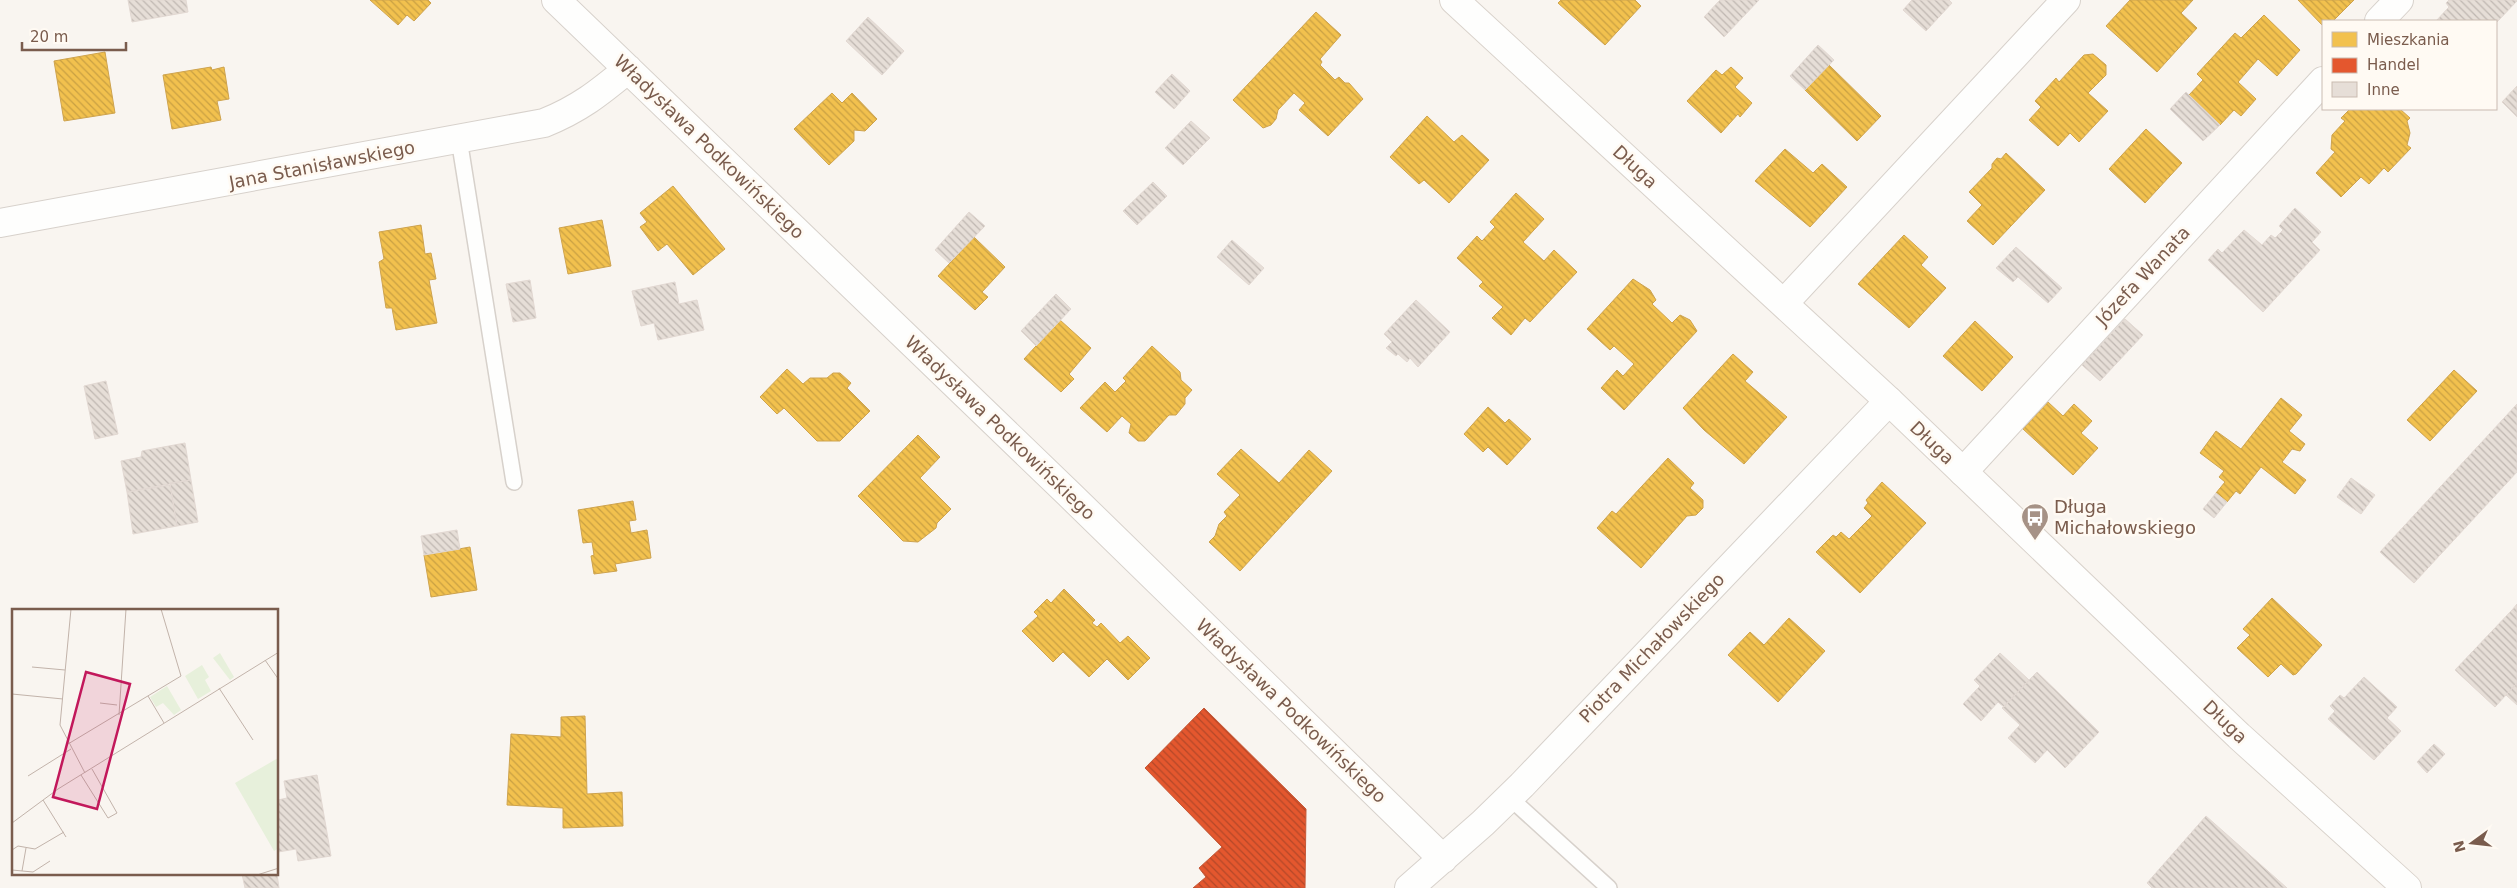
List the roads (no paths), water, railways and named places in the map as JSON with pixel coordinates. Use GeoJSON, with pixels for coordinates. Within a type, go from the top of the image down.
{"type":"FeatureCollection","features":[{"type":"Feature","properties":{"kind":"street","name":"Władysława Podkowińskiego"},"geometry":{"type":"LineString","coordinates":[[556,0],[1443,859]]}},
{"type":"Feature","properties":{"kind":"street","name":"Długa"},"geometry":{"type":"LineString","coordinates":[[1454,0],[1889,401],[2239,736],[2407,888]]}},
{"type":"Feature","properties":{"kind":"street"},"geometry":{"type":"LineString","coordinates":[[1784,303],[2066,0]]}},
{"type":"Feature","properties":{"kind":"street"},"geometry":{"type":"LineString","coordinates":[[2380,20],[2398,0]]}},
{"type":"Feature","properties":{"kind":"street","name":"Jana Stanisławskiego"},"geometry":{"type":"LineString","coordinates":[[0,224],[544,123],[570,113],[595,97],[628,69]]}},
{"type":"Feature","properties":{"kind":"street","name":"Józefa Wanata"},"geometry":{"type":"LineString","coordinates":[[1962,472],[2322,82]]}},
{"type":"Feature","properties":{"kind":"street","name":"Piotra Michałowskiego"},"geometry":{"type":"LineString","coordinates":[[1409,888],[1509,798],[1889,401]]}},
{"type":"Feature","properties":{"kind":"lane"},"geometry":{"type":"LineString","coordinates":[[459,139],[514,482]]}},
{"type":"Feature","properties":{"kind":"lane"},"geometry":{"type":"LineString","coordinates":[[1509,798],[1609,888]]}},
{"type":"Feature","properties":{"kind":"place","name":"Długa Michałowskiego"},"geometry":{"type":"Point","coordinates":[2035,541]}}]}
